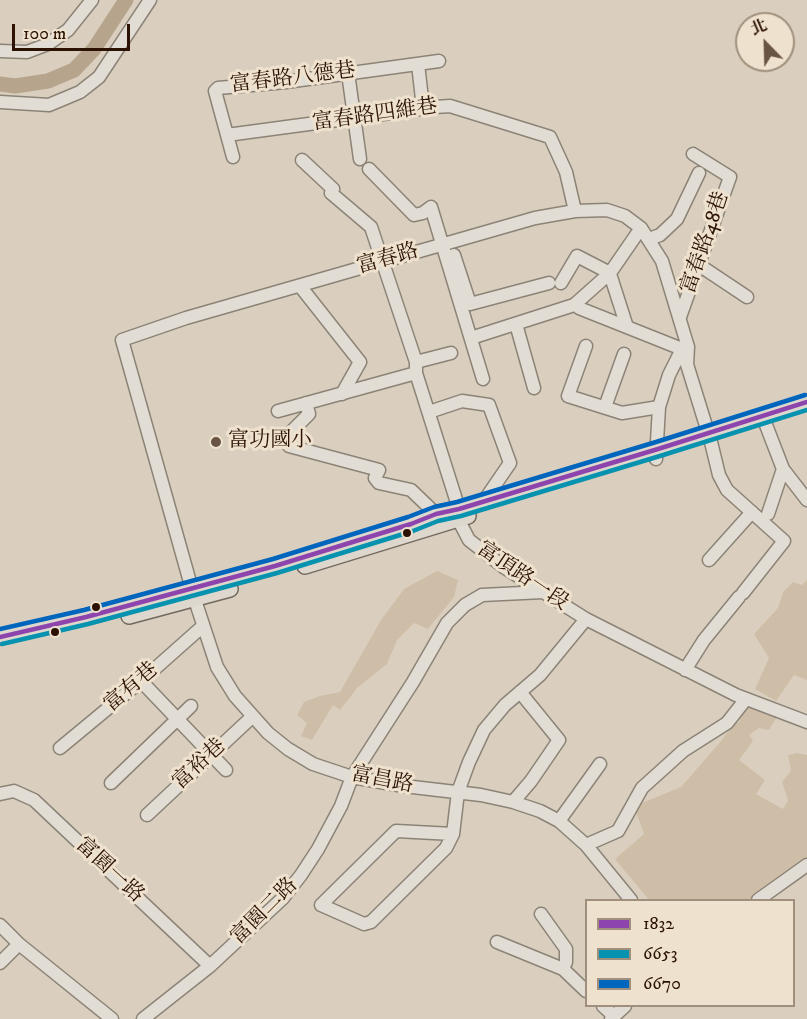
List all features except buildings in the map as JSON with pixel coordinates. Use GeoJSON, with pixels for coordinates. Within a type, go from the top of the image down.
{"type":"FeatureCollection","features":[{"type":"Feature","properties":{"kind":"main road"},"geometry":{"type":"LineString","coordinates":[[0,648],[193,594],[710,438],[807,402]]}},
{"type":"Feature","properties":{"kind":"main road"},"geometry":{"type":"LineString","coordinates":[[710,438],[807,413]]}},
{"type":"Feature","properties":{"kind":"main road"},"geometry":{"type":"LineString","coordinates":[[0,638],[193,594],[436,514],[459,514],[484,501],[657,454]]}},
{"type":"Feature","properties":{"kind":"street"},"geometry":{"type":"LineString","coordinates":[[0,51],[27,52],[48,44],[68,30],[92,0]]}},
{"type":"Feature","properties":{"kind":"street"},"geometry":{"type":"LineString","coordinates":[[0,102],[49,105],[80,92],[99,77],[150,0]]}},
{"type":"Feature","properties":{"kind":"street","name":"富春路八德巷"},"geometry":{"type":"LineString","coordinates":[[233,157],[215,91],[218,88],[286,82],[439,61]]}},
{"type":"Feature","properties":{"kind":"street"},"geometry":{"type":"LineString","coordinates":[[418,64],[423,108]]}},
{"type":"Feature","properties":{"kind":"street"},"geometry":{"type":"LineString","coordinates":[[348,73],[360,159]]}},
{"type":"Feature","properties":{"kind":"street","name":"富春路四維巷"},"geometry":{"type":"LineString","coordinates":[[227,135],[450,106],[550,137],[566,172],[575,210]]}},
{"type":"Feature","properties":{"kind":"street","name":"富春路48巷"},"geometry":{"type":"LineString","coordinates":[[680,317],[730,177],[693,154]]}},
{"type":"Feature","properties":{"kind":"street","name":"富頂路一段"},"geometry":{"type":"LineString","coordinates":[[302,160],[333,189],[331,193],[371,227],[384,262],[459,514],[469,540],[498,563],[586,620],[746,699],[807,722]]}},
{"type":"Feature","properties":{"kind":"street"},"geometry":{"type":"LineString","coordinates":[[369,170],[414,215],[423,213],[431,207],[470,304],[555,283],[577,256],[611,275],[627,327]]}},
{"type":"Feature","properties":{"kind":"street"},"geometry":{"type":"LineString","coordinates":[[649,239],[660,235],[677,219],[699,173]]}},
{"type":"Feature","properties":{"kind":"street","name":"富春路"},"geometry":{"type":"LineString","coordinates":[[122,340],[186,318],[535,218],[575,210],[608,210],[625,216],[641,228],[663,261],[688,347],[687,365]]}},
{"type":"Feature","properties":{"kind":"street"},"geometry":{"type":"LineString","coordinates":[[471,338],[574,305],[611,275],[641,228]]}},
{"type":"Feature","properties":{"kind":"street","name":"富春路"},"geometry":{"type":"LineString","coordinates":[[649,239],[710,438],[719,475],[727,490],[784,541],[704,640],[685,670]]}},
{"type":"Feature","properties":{"kind":"street"},"geometry":{"type":"LineString","coordinates":[[446,243],[483,379]]}},
{"type":"Feature","properties":{"kind":"street"},"geometry":{"type":"LineString","coordinates":[[699,265],[747,297]]}},
{"type":"Feature","properties":{"kind":"street"},"geometry":{"type":"LineString","coordinates":[[300,286],[360,362],[342,394]]}},
{"type":"Feature","properties":{"kind":"street"},"geometry":{"type":"LineString","coordinates":[[579,308],[682,349],[669,375],[659,407],[657,454]]}},
{"type":"Feature","properties":{"kind":"street"},"geometry":{"type":"LineString","coordinates":[[516,324],[534,388]]}},
{"type":"Feature","properties":{"kind":"street","name":"富昌路"},"geometry":{"type":"LineString","coordinates":[[122,340],[193,594],[217,667],[235,696],[268,733],[288,749],[313,764],[352,777],[458,792],[513,802],[540,811],[559,821],[586,845],[631,899]]}},
{"type":"Feature","properties":{"kind":"street"},"geometry":{"type":"LineString","coordinates":[[586,346],[568,396],[622,412],[659,407]]}},
{"type":"Feature","properties":{"kind":"street"},"geometry":{"type":"LineString","coordinates":[[278,411],[342,394],[416,368],[451,352]]}},
{"type":"Feature","properties":{"kind":"street"},"geometry":{"type":"LineString","coordinates":[[605,406],[624,354]]}},
{"type":"Feature","properties":{"kind":"street"},"geometry":{"type":"LineString","coordinates":[[429,412],[462,401],[489,405],[510,462],[484,501]]}},
{"type":"Feature","properties":{"kind":"street"},"geometry":{"type":"LineString","coordinates":[[306,403],[309,414],[285,438],[289,446],[380,470],[375,478],[379,483],[411,490],[436,514]]}},
{"type":"Feature","properties":{"kind":"street"},"geometry":{"type":"LineString","coordinates":[[766,425],[783,469],[807,500]]}},
{"type":"Feature","properties":{"kind":"street"},"geometry":{"type":"LineString","coordinates":[[768,514],[783,469]]}},
{"type":"Feature","properties":{"kind":"street"},"geometry":{"type":"LineString","coordinates":[[710,560],[752,512]]}},
{"type":"Feature","properties":{"kind":"street","name":"富園二路"},"geometry":{"type":"LineString","coordinates":[[143,1019],[210,966],[283,898],[301,875],[341,807],[352,777],[413,682],[447,623],[465,604],[482,596],[543,592]]}},
{"type":"Feature","properties":{"kind":"street"},"geometry":{"type":"LineString","coordinates":[[453,834],[396,831],[321,904],[364,924],[371,922],[446,848],[453,834],[458,792],[484,730],[505,705],[540,675],[586,620]]}},
{"type":"Feature","properties":{"kind":"street","name":"富有巷"},"geometry":{"type":"LineString","coordinates":[[60,748],[203,626]]}},
{"type":"Feature","properties":{"kind":"street"},"geometry":{"type":"LineString","coordinates":[[141,681],[226,771]]}},
{"type":"Feature","properties":{"kind":"street"},"geometry":{"type":"LineString","coordinates":[[513,802],[531,781],[559,740],[520,692]]}},
{"type":"Feature","properties":{"kind":"street"},"geometry":{"type":"LineString","coordinates":[[586,845],[618,831],[642,788],[683,751],[727,723],[746,699]]}},
{"type":"Feature","properties":{"kind":"street"},"geometry":{"type":"LineString","coordinates":[[111,783],[191,706]]}},
{"type":"Feature","properties":{"kind":"street","name":"富裕巷"},"geometry":{"type":"LineString","coordinates":[[147,815],[253,716]]}},
{"type":"Feature","properties":{"kind":"street"},"geometry":{"type":"LineString","coordinates":[[559,821],[600,764]]}},
{"type":"Feature","properties":{"kind":"street","name":"富園一路"},"geometry":{"type":"LineString","coordinates":[[0,794],[14,791],[34,800],[210,966]]}},
{"type":"Feature","properties":{"kind":"street"},"geometry":{"type":"LineString","coordinates":[[760,899],[806,868]]}},
{"type":"Feature","properties":{"kind":"street"},"geometry":{"type":"LineString","coordinates":[[542,914],[566,949],[566,962],[563,969]]}},
{"type":"Feature","properties":{"kind":"street"},"geometry":{"type":"LineString","coordinates":[[0,925],[19,944],[112,1019]]}},
{"type":"Feature","properties":{"kind":"street"},"geometry":{"type":"LineString","coordinates":[[497,942],[563,969],[585,990]]}},
{"type":"Feature","properties":{"kind":"street"},"geometry":{"type":"LineString","coordinates":[[0,963],[19,944]]}},
{"type":"Feature","properties":{"kind":"shaded area"},"geometry":{"type":"Polygon","coordinates":[[[437,571],[458,580],[454,597],[428,629],[414,623],[397,640],[387,664],[358,687],[340,710],[333,705],[312,740],[301,736],[307,723],[297,715],[304,702],[340,692],[381,620],[404,589],[437,571]]]}},
{"type":"Feature","properties":{"kind":"shaded area"},"geometry":{"type":"Polygon","coordinates":[[[807,580],[807,680],[794,675],[776,701],[755,689],[769,658],[754,634],[778,608],[783,592],[793,582],[802,585],[807,580]]]}},
{"type":"Feature","properties":{"kind":"shaded area"},"geometry":{"type":"Polygon","coordinates":[[[747,701],[777,717],[769,730],[759,728],[749,735],[753,741],[739,760],[765,780],[756,794],[783,809],[788,800],[782,782],[791,771],[788,755],[797,753],[807,755],[807,862],[750,899],[648,899],[615,859],[644,834],[632,801],[642,803],[681,787],[733,724],[739,722],[747,701]]]}},
{"type":"Feature","properties":{"kind":"waterway"},"geometry":{"type":"LineString","coordinates":[[0,84],[15,86],[48,81],[74,70],[94,49],[126,0]]}},
{"type":"Feature","properties":{"kind":"transit line","name":"6670"},"geometry":{"type":"LineString","coordinates":[[0,629],[84,610],[273,559],[434,507],[656,442],[805,395]]}},
{"type":"Feature","properties":{"kind":"transit line","name":"1832"},"geometry":{"type":"LineString","coordinates":[[0,637],[86,617],[275,566],[411,524],[436,514],[658,449],[807,402]]}},
{"type":"Feature","properties":{"kind":"transit line","name":"6653"},"geometry":{"type":"LineString","coordinates":[[2,644],[88,624],[277,573],[413,531],[438,521],[461,516],[807,410]]}},
{"type":"Feature","properties":{"kind":"place","name":"富功國小"},"geometry":{"type":"Point","coordinates":[216,442]}}]}
